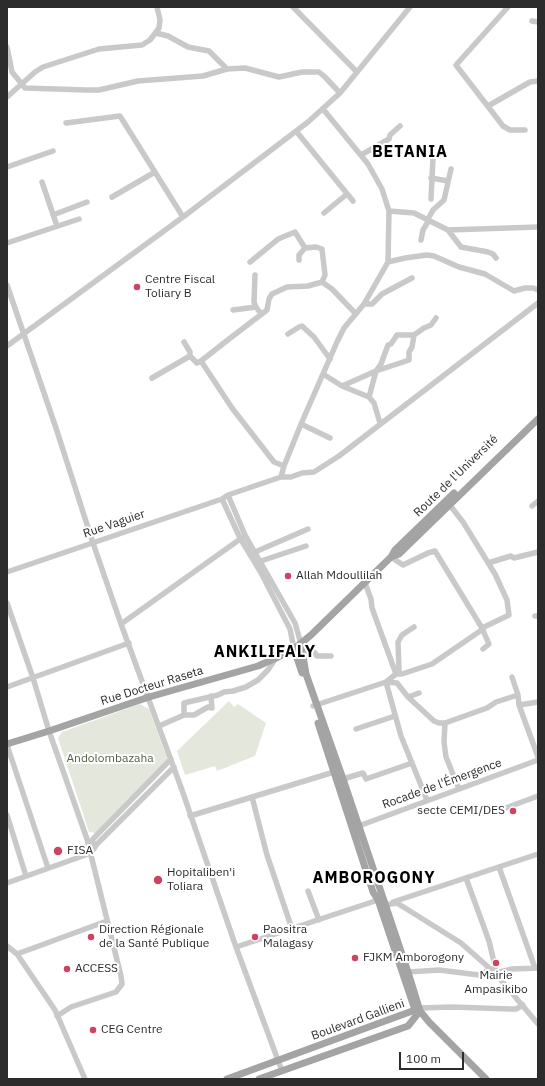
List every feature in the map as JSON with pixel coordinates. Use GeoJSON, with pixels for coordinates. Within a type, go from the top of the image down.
{"type":"FeatureCollection","features":[{"type":"Feature","properties":{"kind":"main road","name":"Route de l'Université"},"geometry":{"type":"LineString","coordinates":[[301,644],[391,557],[395,550],[538,413]]}},
{"type":"Feature","properties":{"kind":"main road","name":"Route de l'Université"},"geometry":{"type":"LineString","coordinates":[[391,557],[399,554],[538,418]]}},
{"type":"Feature","properties":{"kind":"main road","name":"Rue Docteur Raseta"},"geometry":{"type":"LineString","coordinates":[[7,744],[49,731],[148,696],[258,666],[294,649],[301,644]]}},
{"type":"Feature","properties":{"kind":"main road"},"geometry":{"type":"LineString","coordinates":[[301,644],[306,674],[334,772],[385,905],[408,972],[418,1010]]}},
{"type":"Feature","properties":{"kind":"main road"},"geometry":{"type":"LineString","coordinates":[[294,649],[343,779],[373,892],[378,900],[418,1010],[486,1079]]}},
{"type":"Feature","properties":{"kind":"main road","name":"Boulevard Gallieni"},"geometry":{"type":"LineString","coordinates":[[227,1079],[418,1010]]}},
{"type":"Feature","properties":{"kind":"main road","name":"Boulevard Gallieni"},"geometry":{"type":"LineString","coordinates":[[259,1079],[408,1026],[418,1010]]}},
{"type":"Feature","properties":{"kind":"street"},"geometry":{"type":"LineString","coordinates":[[7,97],[35,72],[43,67],[99,49],[142,44],[150,40],[159,28],[160,20],[157,7]]}},
{"type":"Feature","properties":{"kind":"street"},"geometry":{"type":"LineString","coordinates":[[293,7],[357,72]]}},
{"type":"Feature","properties":{"kind":"street"},"geometry":{"type":"LineString","coordinates":[[7,346],[183,217],[323,109],[340,93],[410,7]]}},
{"type":"Feature","properties":{"kind":"street"},"geometry":{"type":"LineString","coordinates":[[508,7],[456,65],[503,126],[510,130],[525,130]]}},
{"type":"Feature","properties":{"kind":"street"},"geometry":{"type":"LineString","coordinates":[[156,33],[168,36],[188,47],[209,51],[227,69]]}},
{"type":"Feature","properties":{"kind":"street"},"geometry":{"type":"LineString","coordinates":[[7,47],[12,72],[25,88],[99,90],[138,81],[203,76],[227,69],[245,68],[279,77],[302,72],[319,72],[326,77],[340,93]]}},
{"type":"Feature","properties":{"kind":"street"},"geometry":{"type":"LineString","coordinates":[[488,106],[530,82],[538,81]]}},
{"type":"Feature","properties":{"kind":"street"},"geometry":{"type":"LineString","coordinates":[[281,477],[301,424],[344,328],[364,304],[388,262],[389,211],[382,189],[361,155],[323,109]]}},
{"type":"Feature","properties":{"kind":"street"},"geometry":{"type":"LineString","coordinates":[[66,123],[120,116],[183,217]]}},
{"type":"Feature","properties":{"kind":"street"},"geometry":{"type":"LineString","coordinates":[[361,155],[389,139],[390,135],[400,126]]}},
{"type":"Feature","properties":{"kind":"street"},"geometry":{"type":"LineString","coordinates":[[296,131],[354,201]]}},
{"type":"Feature","properties":{"kind":"street"},"geometry":{"type":"LineString","coordinates":[[7,167],[53,151]]}},
{"type":"Feature","properties":{"kind":"street"},"geometry":{"type":"LineString","coordinates":[[431,199],[433,158]]}},
{"type":"Feature","properties":{"kind":"street"},"geometry":{"type":"LineString","coordinates":[[421,240],[423,230],[433,210],[444,200],[451,169]]}},
{"type":"Feature","properties":{"kind":"street"},"geometry":{"type":"LineString","coordinates":[[112,197],[155,172]]}},
{"type":"Feature","properties":{"kind":"street"},"geometry":{"type":"LineString","coordinates":[[432,178],[448,180]]}},
{"type":"Feature","properties":{"kind":"street"},"geometry":{"type":"LineString","coordinates":[[42,182],[57,226]]}},
{"type":"Feature","properties":{"kind":"street"},"geometry":{"type":"LineString","coordinates":[[324,213],[347,194]]}},
{"type":"Feature","properties":{"kind":"street"},"geometry":{"type":"LineString","coordinates":[[53,215],[87,202]]}},
{"type":"Feature","properties":{"kind":"street"},"geometry":{"type":"LineString","coordinates":[[389,211],[414,213],[448,230],[461,247],[488,252],[493,254],[496,258]]}},
{"type":"Feature","properties":{"kind":"street"},"geometry":{"type":"LineString","coordinates":[[7,243],[79,219]]}},
{"type":"Feature","properties":{"kind":"street"},"geometry":{"type":"LineString","coordinates":[[448,230],[538,227]]}},
{"type":"Feature","properties":{"kind":"street"},"geometry":{"type":"LineString","coordinates":[[250,262],[278,239],[295,232],[305,248]]}},
{"type":"Feature","properties":{"kind":"street"},"geometry":{"type":"LineString","coordinates":[[299,260],[299,255],[305,248],[316,247],[322,249],[325,275],[322,282]]}},
{"type":"Feature","properties":{"kind":"street"},"geometry":{"type":"LineString","coordinates":[[388,262],[427,255],[434,256],[459,267],[485,274],[514,291],[525,288],[534,288],[538,290]]}},
{"type":"Feature","properties":{"kind":"street"},"geometry":{"type":"LineString","coordinates":[[255,275],[254,294],[256,307],[261,314]]}},
{"type":"Feature","properties":{"kind":"street"},"geometry":{"type":"LineString","coordinates":[[364,304],[372,304],[382,294],[412,278]]}},
{"type":"Feature","properties":{"kind":"street"},"geometry":{"type":"LineString","coordinates":[[322,282],[332,289],[356,314]]}},
{"type":"Feature","properties":{"kind":"street"},"geometry":{"type":"LineString","coordinates":[[184,342],[190,352],[190,356],[197,363],[202,361],[228,339],[267,310],[269,299],[272,294],[287,287],[308,286],[322,282]]}},
{"type":"Feature","properties":{"kind":"street"},"geometry":{"type":"LineString","coordinates":[[7,285],[121,624],[174,767],[236,947],[282,1070]]}},
{"type":"Feature","properties":{"kind":"street","name":"Rue Vaguier"},"geometry":{"type":"LineString","coordinates":[[7,572],[222,499],[228,495],[281,477],[291,477],[302,473],[314,472],[339,456],[380,422],[465,357],[489,342],[538,303]]}},
{"type":"Feature","properties":{"kind":"street"},"geometry":{"type":"LineString","coordinates":[[233,310],[256,307]]}},
{"type":"Feature","properties":{"kind":"street"},"geometry":{"type":"LineString","coordinates":[[369,397],[376,371],[382,364],[388,345],[391,344],[397,335],[414,335],[424,328],[432,325],[436,318]]}},
{"type":"Feature","properties":{"kind":"street"},"geometry":{"type":"LineString","coordinates":[[288,334],[302,326],[314,337],[330,359]]}},
{"type":"Feature","properties":{"kind":"street"},"geometry":{"type":"LineString","coordinates":[[342,386],[376,371],[409,360],[409,352],[412,347],[414,335]]}},
{"type":"Feature","properties":{"kind":"street"},"geometry":{"type":"LineString","coordinates":[[152,378],[190,356]]}},
{"type":"Feature","properties":{"kind":"street"},"geometry":{"type":"LineString","coordinates":[[202,361],[232,408],[274,462],[284,466]]}},
{"type":"Feature","properties":{"kind":"street"},"geometry":{"type":"LineString","coordinates":[[323,374],[342,386],[369,397],[374,403],[380,422]]}},
{"type":"Feature","properties":{"kind":"street"},"geometry":{"type":"LineString","coordinates":[[301,424],[330,438]]}},
{"type":"Feature","properties":{"kind":"street"},"geometry":{"type":"LineString","coordinates":[[228,495],[243,537],[255,552],[295,623],[301,644]]}},
{"type":"Feature","properties":{"kind":"street"},"geometry":{"type":"LineString","coordinates":[[222,499],[290,629],[294,649]]}},
{"type":"Feature","properties":{"kind":"street"},"geometry":{"type":"LineString","coordinates":[[532,506],[538,501]]}},
{"type":"Feature","properties":{"kind":"street"},"geometry":{"type":"LineString","coordinates":[[396,673],[402,674],[432,664],[482,629],[509,615],[507,600],[495,574],[463,522],[450,504]]}},
{"type":"Feature","properties":{"kind":"street"},"geometry":{"type":"LineString","coordinates":[[255,552],[308,529]]}},
{"type":"Feature","properties":{"kind":"street"},"geometry":{"type":"LineString","coordinates":[[121,624],[243,537]]}},
{"type":"Feature","properties":{"kind":"street"},"geometry":{"type":"LineString","coordinates":[[261,562],[306,546]]}},
{"type":"Feature","properties":{"kind":"street"},"geometry":{"type":"LineString","coordinates":[[391,557],[403,565],[435,551],[482,629],[489,644],[483,650]]}},
{"type":"Feature","properties":{"kind":"street"},"geometry":{"type":"LineString","coordinates":[[488,563],[511,556],[514,558],[538,552]]}},
{"type":"Feature","properties":{"kind":"street"},"geometry":{"type":"LineString","coordinates":[[365,583],[371,598],[372,608],[396,673]]}},
{"type":"Feature","properties":{"kind":"street"},"geometry":{"type":"LineString","coordinates":[[7,602],[91,853],[122,984],[116,992],[71,1008],[57,1016]]}},
{"type":"Feature","properties":{"kind":"street"},"geometry":{"type":"LineString","coordinates":[[315,705],[386,682],[399,670],[398,642],[402,635],[414,627]]}},
{"type":"Feature","properties":{"kind":"street"},"geometry":{"type":"LineString","coordinates":[[7,687],[129,644]]}},
{"type":"Feature","properties":{"kind":"street"},"geometry":{"type":"LineString","coordinates":[[302,655],[314,652],[317,656],[331,656]]}},
{"type":"Feature","properties":{"kind":"street"},"geometry":{"type":"LineString","coordinates":[[184,715],[184,703],[233,691],[252,683],[268,670],[276,658]]}},
{"type":"Feature","properties":{"kind":"street"},"geometry":{"type":"LineString","coordinates":[[512,677],[518,695],[519,705],[538,758]]}},
{"type":"Feature","properties":{"kind":"street"},"geometry":{"type":"LineString","coordinates":[[386,682],[397,684],[408,697],[434,721],[439,723],[445,723],[487,708],[496,702],[518,695]]}},
{"type":"Feature","properties":{"kind":"street"},"geometry":{"type":"LineString","coordinates":[[386,682],[395,716],[427,800]]}},
{"type":"Feature","properties":{"kind":"street"},"geometry":{"type":"LineString","coordinates":[[408,697],[419,693]]}},
{"type":"Feature","properties":{"kind":"street"},"geometry":{"type":"LineString","coordinates":[[159,726],[184,715],[194,715],[208,707],[212,708],[211,696]]}},
{"type":"Feature","properties":{"kind":"street"},"geometry":{"type":"LineString","coordinates":[[198,699],[200,711]]}},
{"type":"Feature","properties":{"kind":"street"},"geometry":{"type":"LineString","coordinates":[[519,705],[538,702]]}},
{"type":"Feature","properties":{"kind":"street"},"geometry":{"type":"LineString","coordinates":[[356,729],[395,716]]}},
{"type":"Feature","properties":{"kind":"street"},"geometry":{"type":"LineString","coordinates":[[445,723],[444,742],[446,757],[459,789]]}},
{"type":"Feature","properties":{"kind":"street"},"geometry":{"type":"LineString","coordinates":[[7,744],[48,868]]}},
{"type":"Feature","properties":{"kind":"street","name":"Rocade de l'Émergence"},"geometry":{"type":"LineString","coordinates":[[356,827],[538,758]]}},
{"type":"Feature","properties":{"kind":"street"},"geometry":{"type":"LineString","coordinates":[[91,853],[93,839],[171,759]]}},
{"type":"Feature","properties":{"kind":"street"},"geometry":{"type":"LineString","coordinates":[[343,779],[363,773],[366,779],[412,763]]}},
{"type":"Feature","properties":{"kind":"street"},"geometry":{"type":"LineString","coordinates":[[7,883],[91,853],[97,844],[174,767]]}},
{"type":"Feature","properties":{"kind":"street"},"geometry":{"type":"LineString","coordinates":[[190,816],[334,772]]}},
{"type":"Feature","properties":{"kind":"street"},"geometry":{"type":"LineString","coordinates":[[503,809],[538,796]]}},
{"type":"Feature","properties":{"kind":"street"},"geometry":{"type":"LineString","coordinates":[[252,797],[267,855],[292,928]]}},
{"type":"Feature","properties":{"kind":"street"},"geometry":{"type":"LineString","coordinates":[[7,815],[26,876]]}},
{"type":"Feature","properties":{"kind":"street"},"geometry":{"type":"LineString","coordinates":[[385,905],[538,854]]}},
{"type":"Feature","properties":{"kind":"street"},"geometry":{"type":"LineString","coordinates":[[495,973],[512,969],[536,968],[499,867]]}},
{"type":"Feature","properties":{"kind":"street"},"geometry":{"type":"LineString","coordinates":[[466,878],[489,941],[495,966],[495,973]]}},
{"type":"Feature","properties":{"kind":"street"},"geometry":{"type":"LineString","coordinates":[[308,891],[320,920]]}},
{"type":"Feature","properties":{"kind":"street"},"geometry":{"type":"LineString","coordinates":[[236,947],[378,900],[385,905],[397,903],[461,943],[495,973],[538,1024]]}},
{"type":"Feature","properties":{"kind":"street"},"geometry":{"type":"LineString","coordinates":[[17,954],[107,921]]}},
{"type":"Feature","properties":{"kind":"street"},"geometry":{"type":"LineString","coordinates":[[7,946],[17,954],[57,1016],[85,1079]]}},
{"type":"Feature","properties":{"kind":"street"},"geometry":{"type":"LineString","coordinates":[[408,972],[439,970],[479,975],[490,969]]}},
{"type":"Feature","properties":{"kind":"street"},"geometry":{"type":"LineString","coordinates":[[418,1010],[452,1006],[516,1009],[523,1005]]}},
{"type":"Feature","properties":{"kind":"green space"},"geometry":{"type":"Polygon","coordinates":[[[229,701],[234,707],[238,704],[266,723],[255,756],[217,771],[215,766],[185,775],[177,751],[229,701]]]}},
{"type":"Feature","properties":{"kind":"green space","name":"Andolombazaha"},"geometry":{"type":"Polygon","coordinates":[[[140,704],[149,709],[168,761],[96,833],[89,832],[58,738],[62,732],[140,704]]]}},
{"type":"Feature","properties":{"kind":"place","name":"Centre Fiscal Toliary B"},"geometry":{"type":"Point","coordinates":[137,287]}},
{"type":"Feature","properties":{"kind":"place","name":"Allah Mdoullilah"},"geometry":{"type":"Point","coordinates":[288,576]}},
{"type":"Feature","properties":{"kind":"place","name":"secte CEMI/DES"},"geometry":{"type":"Point","coordinates":[513,811]}},
{"type":"Feature","properties":{"kind":"place","name":"FISA"},"geometry":{"type":"Point","coordinates":[58,851]}},
{"type":"Feature","properties":{"kind":"place","name":"Hopitaliben'i Toliara"},"geometry":{"type":"Point","coordinates":[158,880]}},
{"type":"Feature","properties":{"kind":"place","name":"Direction Régionale de la Santé Publique"},"geometry":{"type":"Point","coordinates":[91,937]}},
{"type":"Feature","properties":{"kind":"place","name":"Paositra Malagasy"},"geometry":{"type":"Point","coordinates":[255,937]}},
{"type":"Feature","properties":{"kind":"place","name":"FJKM Amborogony"},"geometry":{"type":"Point","coordinates":[355,958]}},
{"type":"Feature","properties":{"kind":"place","name":"Mairie Ampasikibo"},"geometry":{"type":"Point","coordinates":[496,963]}},
{"type":"Feature","properties":{"kind":"place","name":"ACCESS"},"geometry":{"type":"Point","coordinates":[67,969]}},
{"type":"Feature","properties":{"kind":"place","name":"CEG Centre"},"geometry":{"type":"Point","coordinates":[93,1030]}},
{"type":"Feature","properties":{"kind":"district","name":"BETANIA"},"geometry":{"type":"Point","coordinates":[410,152]}},
{"type":"Feature","properties":{"kind":"district","name":"ANKILIFALY"},"geometry":{"type":"Point","coordinates":[265,652]}},
{"type":"Feature","properties":{"kind":"district","name":"AMBOROGONY"},"geometry":{"type":"Point","coordinates":[374,878]}}]}
